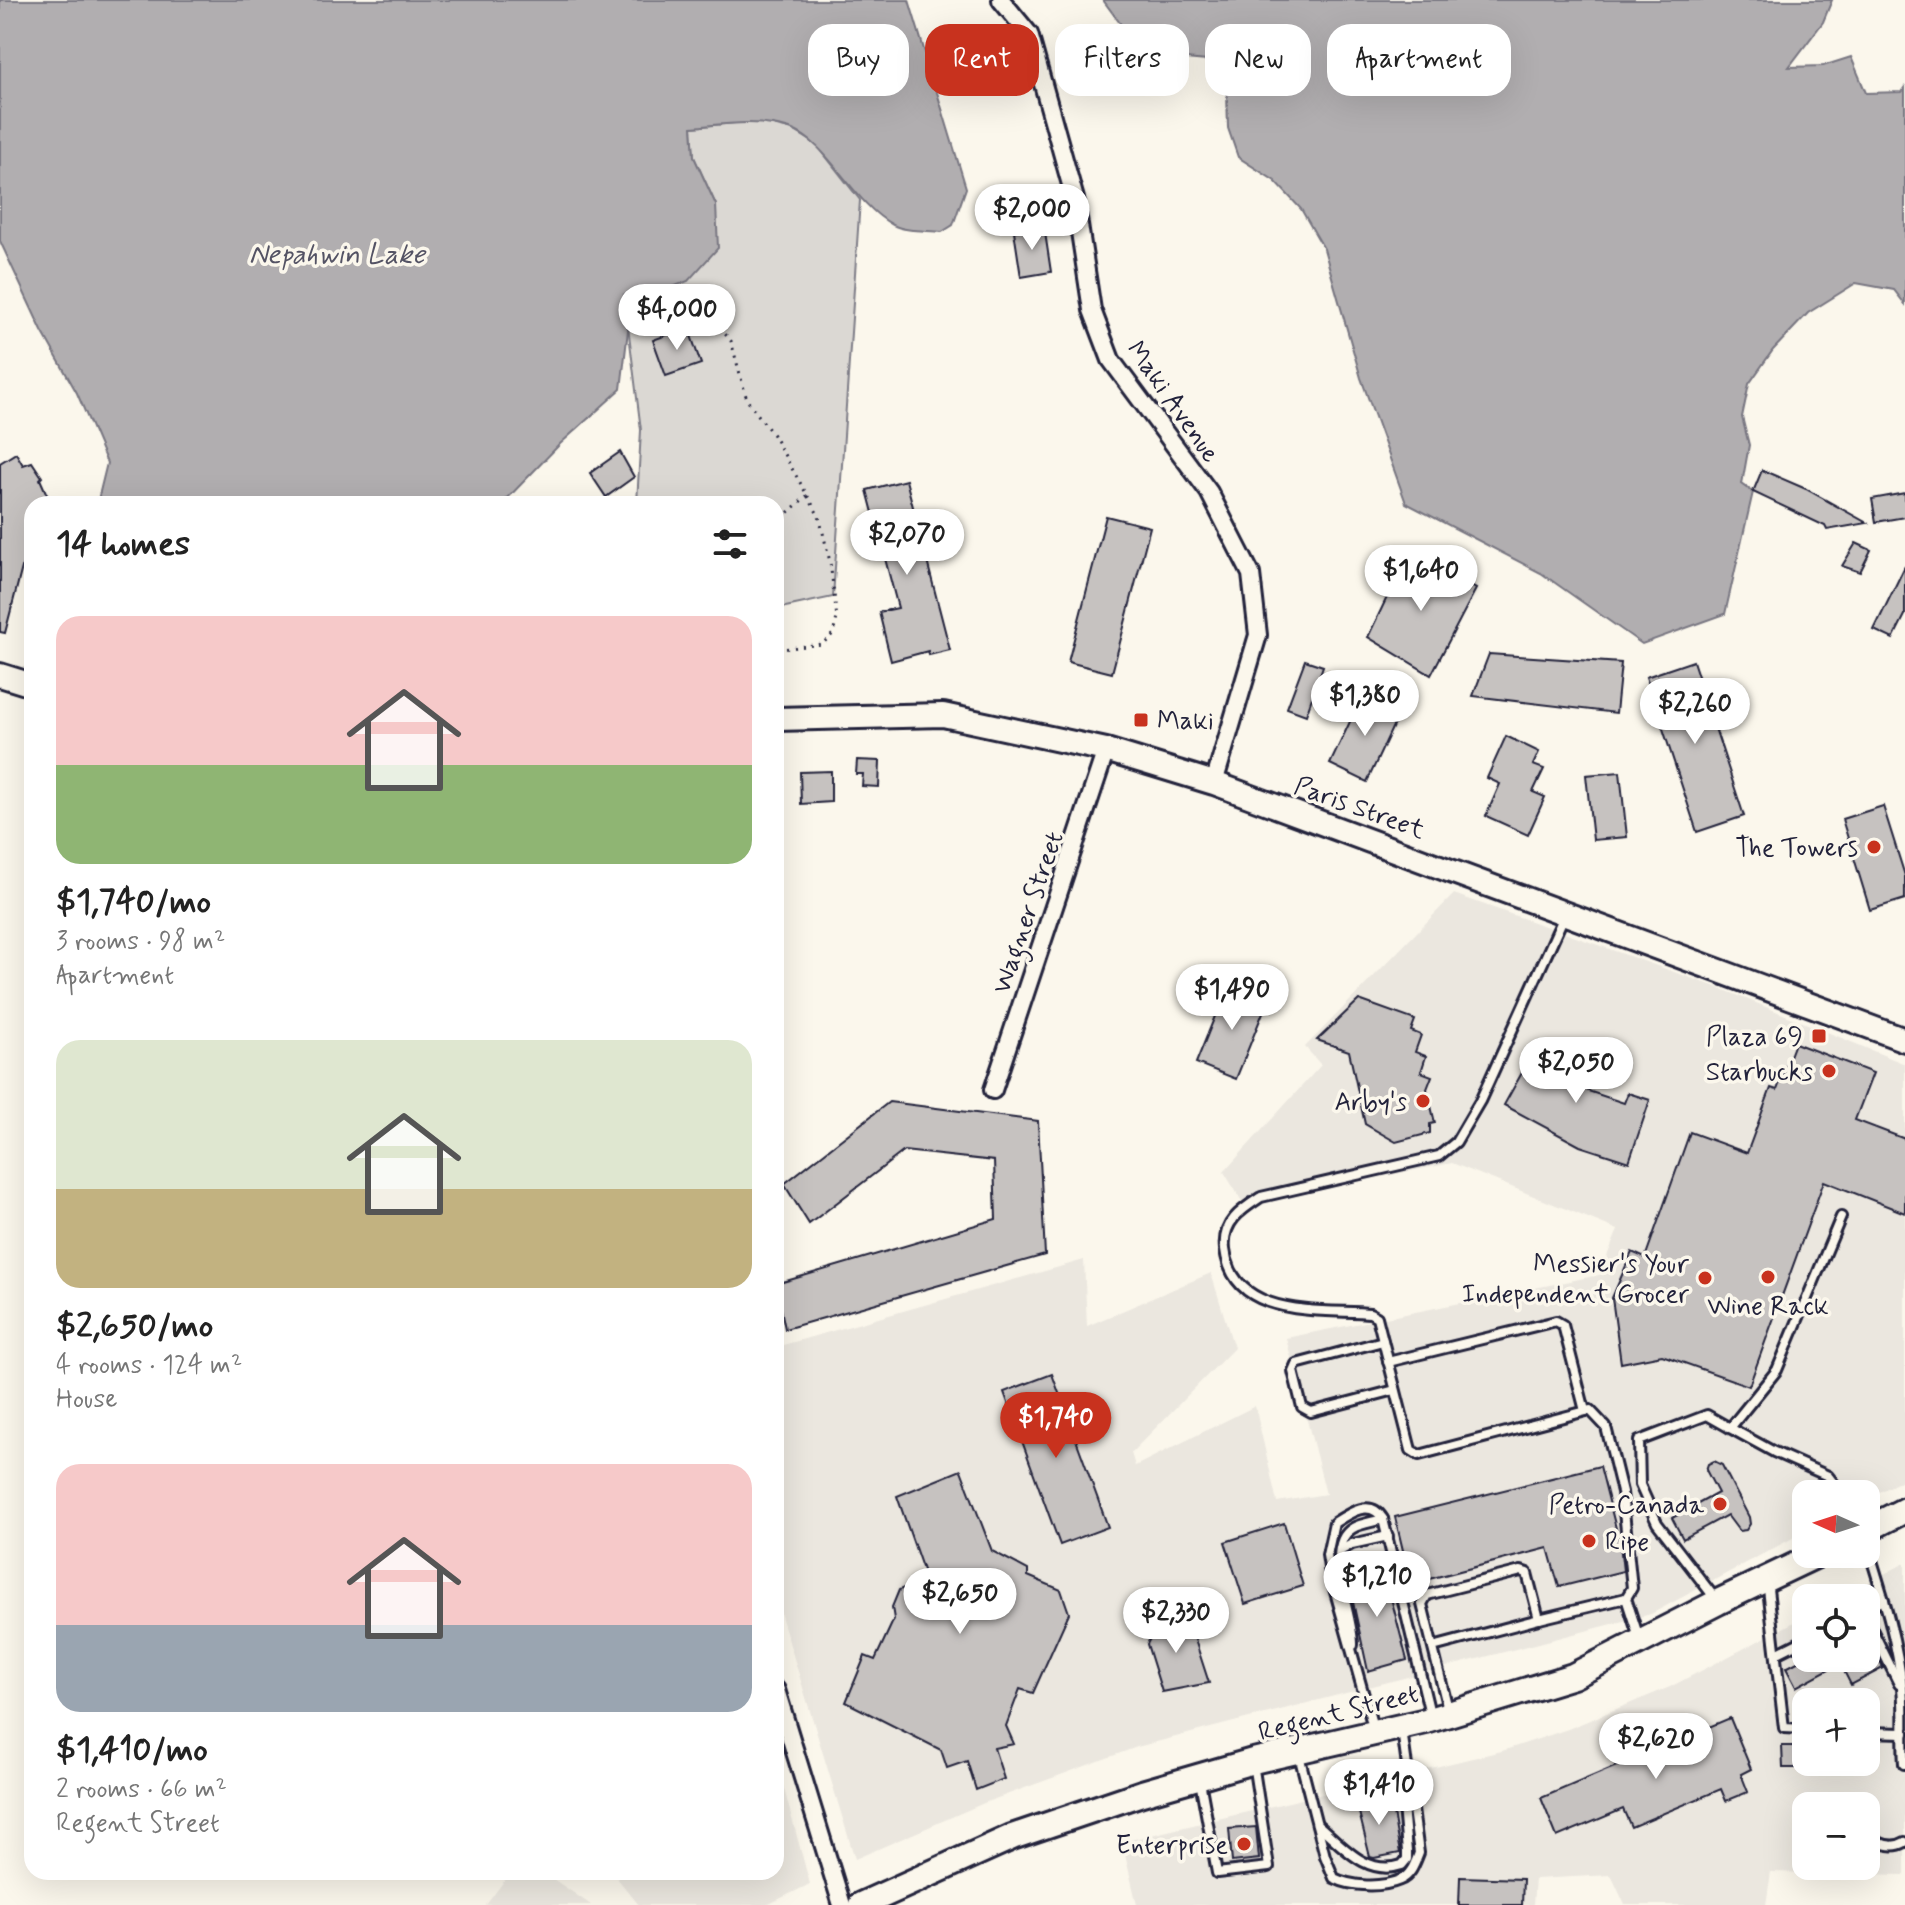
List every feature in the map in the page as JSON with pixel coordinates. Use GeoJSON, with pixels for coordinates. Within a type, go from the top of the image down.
{"type":"FeatureCollection","features":[{"type":"Feature","properties":{"kind":"main road"},"geometry":{"type":"LineString","coordinates":[[0,675],[24,682]]}},
{"type":"Feature","properties":{"kind":"main road","name":"Paris Street"},"geometry":{"type":"LineString","coordinates":[[784,719],[943,715],[1106,750],[1214,783],[1905,1040]]}},
{"type":"Feature","properties":{"kind":"main road"},"geometry":{"type":"LineString","coordinates":[[1880,1523],[1905,1510]]}},
{"type":"Feature","properties":{"kind":"main road","name":"Regent Street"},"geometry":{"type":"LineString","coordinates":[[861,1905],[1012,1837],[1142,1793],[1253,1761],[1440,1716],[1573,1676],[1792,1568]]}},
{"type":"Feature","properties":{"kind":"street","name":"Maki Avenue"},"geometry":{"type":"LineString","coordinates":[[1001,0],[1029,34],[1075,199],[1092,310],[1111,360],[1209,492],[1251,574],[1258,635],[1214,783]]}},
{"type":"Feature","properties":{"kind":"street","name":"Wagner Street"},"geometry":{"type":"LineString","coordinates":[[993,1090],[1106,750]]}},
{"type":"Feature","properties":{"kind":"street"},"geometry":{"type":"LineString","coordinates":[[784,1716],[842,1905]]}},
{"type":"Feature","properties":{"kind":"lane"},"geometry":{"type":"LineString","coordinates":[[1433,1647],[1626,1598],[1632,1588],[1622,1492],[1606,1427],[1594,1412],[1585,1411],[1419,1455],[1411,1450],[1377,1317],[1370,1313],[1278,1306],[1259,1300],[1242,1288],[1233,1276],[1225,1241],[1236,1212],[1261,1197],[1439,1156],[1456,1142],[1480,1101],[1565,913]]}},
{"type":"Feature","properties":{"kind":"lane"},"geometry":{"type":"LineString","coordinates":[[1730,1428],[1777,1370],[1841,1217]]}},
{"type":"Feature","properties":{"kind":"lane"},"geometry":{"type":"LineString","coordinates":[[1388,1362],[1556,1321],[1563,1325],[1585,1411]]}},
{"type":"Feature","properties":{"kind":"lane"},"geometry":{"type":"LineString","coordinates":[[1383,1341],[1296,1364],[1293,1371],[1302,1407],[1311,1412],[1395,1390]]}},
{"type":"Feature","properties":{"kind":"lane"},"geometry":{"type":"LineString","coordinates":[[1718,1602],[1657,1523],[1640,1485],[1639,1441],[1707,1415],[1831,1480]]}},
{"type":"Feature","properties":{"kind":"lane"},"geometry":{"type":"LineString","coordinates":[[1374,1733],[1327,1555],[1334,1523],[1351,1512],[1368,1508],[1380,1513],[1383,1519],[1440,1716]]}},
{"type":"Feature","properties":{"kind":"lane"},"geometry":{"type":"LineString","coordinates":[[1353,1653],[1353,1630],[1340,1575],[1340,1551],[1346,1534],[1352,1528],[1383,1519]]}},
{"type":"Feature","properties":{"kind":"lane"},"geometry":{"type":"LineString","coordinates":[[1340,1551],[1352,1544],[1388,1536]]}},
{"type":"Feature","properties":{"kind":"lane"},"geometry":{"type":"LineString","coordinates":[[1874,1568],[1895,1641],[1903,1692],[1904,1764]]}},
{"type":"Feature","properties":{"kind":"lane"},"geometry":{"type":"LineString","coordinates":[[1440,1716],[1433,1647],[1422,1604],[1427,1595],[1521,1571],[1527,1573],[1539,1619]]}},
{"type":"Feature","properties":{"kind":"lane"},"geometry":{"type":"LineString","coordinates":[[1767,1580],[1784,1728],[1792,1728]]}},
{"type":"Feature","properties":{"kind":"lane"},"geometry":{"type":"LineString","coordinates":[[1626,1598],[1640,1641]]}},
{"type":"Feature","properties":{"kind":"lane"},"geometry":{"type":"LineString","coordinates":[[1880,1602],[1884,1600]]}},
{"type":"Feature","properties":{"kind":"lane"},"geometry":{"type":"LineString","coordinates":[[1880,1645],[1903,1692]]}},
{"type":"Feature","properties":{"kind":"lane"},"geometry":{"type":"LineString","coordinates":[[1776,1654],[1792,1646]]}},
{"type":"Feature","properties":{"kind":"lane"},"geometry":{"type":"LineString","coordinates":[[1298,1751],[1328,1867],[1334,1878],[1360,1886],[1401,1880],[1413,1869],[1419,1853],[1402,1726]]}},
{"type":"Feature","properties":{"kind":"lane"},"geometry":{"type":"LineString","coordinates":[[1880,1732],[1903,1733]]}},
{"type":"Feature","properties":{"kind":"lane"},"geometry":{"type":"LineString","coordinates":[[1199,1777],[1217,1873],[1269,1867],[1253,1761]]}},
{"type":"Feature","properties":{"kind":"lane"},"geometry":{"type":"LineString","coordinates":[[1316,1824],[1367,1865],[1379,1869],[1402,1865],[1407,1859],[1403,1806],[1410,1780]]}},
{"type":"Feature","properties":{"kind":"lane"},"geometry":{"type":"LineString","coordinates":[[1880,1842],[1893,1846],[1905,1842]]}},
{"type":"Feature","properties":{"kind":"path"},"geometry":{"type":"LineString","coordinates":[[690,334],[703,327],[720,328],[731,341],[747,400],[773,435],[819,516],[830,562],[837,618],[833,634],[822,644],[784,649]]}},
{"type":"Feature","properties":{"kind":"path"},"geometry":{"type":"LineString","coordinates":[[784,516],[808,495]]}},
{"type":"Feature","properties":{"kind":"shaded area"},"geometry":{"type":"Polygon","coordinates":[[[757,121],[793,130],[816,144],[860,200],[833,597],[784,607],[784,496],[637,496],[641,430],[624,294],[638,301],[716,205],[694,157],[692,127],[757,121]]]}},
{"type":"Feature","properties":{"kind":"shaded area"},"geometry":{"type":"Polygon","coordinates":[[[1454,894],[1722,989],[1905,1064],[1905,1479],[1880,1492],[1880,1480],[1792,1480],[1792,1538],[1651,1614],[1137,1747],[984,1803],[855,1859],[784,1625],[784,1345],[1084,1260],[1087,1326],[1211,1273],[1234,1348],[1131,1453],[1135,1466],[1255,1406],[1277,1502],[1326,1494],[1286,1338],[1599,1275],[1618,1230],[1452,1163],[1243,1203],[1224,1172],[1321,1065],[1305,1047],[1454,894]]]}},
{"type":"Feature","properties":{"kind":"shaded area"},"geometry":{"type":"Polygon","coordinates":[[[1905,1563],[1905,1875],[1880,1874],[1880,1792],[1792,1792],[1792,1872],[1771,1872],[1766,1905],[1625,1905],[1611,1875],[1535,1879],[1533,1905],[1137,1905],[1122,1842],[1502,1751],[1568,1729],[1670,1687],[1792,1623],[1792,1672],[1880,1672],[1880,1584],[1865,1584],[1905,1563]]]}},
{"type":"Feature","properties":{"kind":"shaded area"},"geometry":{"type":"Polygon","coordinates":[[[784,1789],[810,1884],[767,1905],[639,1905],[619,1880],[784,1880],[784,1789]]]}},
{"type":"Feature","properties":{"kind":"shaded area"},"geometry":{"type":"Polygon","coordinates":[[[505,1880],[555,1880],[591,1905],[486,1905],[505,1880]]]}},
{"type":"Feature","properties":{"kind":"water","name":"Nepahwin Lake"},"geometry":{"type":"Polygon","coordinates":[[[0,0],[909,0],[925,53],[925,96],[938,96],[966,188],[953,225],[942,232],[904,229],[878,215],[817,146],[790,129],[754,123],[692,127],[694,157],[716,205],[718,248],[688,281],[638,301],[624,295],[628,330],[621,389],[560,444],[510,496],[99,496],[107,463],[77,393],[42,331],[0,241],[0,0]]]}},
{"type":"Feature","properties":{"kind":"water"},"geometry":{"type":"Polygon","coordinates":[[[1103,0],[1832,0],[1823,22],[1789,67],[1823,66],[1851,57],[1866,93],[1902,92],[1905,88],[1905,304],[1894,290],[1856,283],[1808,313],[1773,350],[1749,384],[1742,417],[1749,445],[1742,484],[1753,492],[1725,614],[1642,644],[1541,573],[1406,503],[1361,378],[1324,249],[1301,209],[1275,181],[1238,157],[1228,128],[1227,96],[1311,96],[1311,24],[1205,24],[1205,61],[1189,59],[1189,24],[1121,24],[1103,0]]]}},
{"type":"Feature","properties":{"kind":"building"},"geometry":{"type":"Polygon","coordinates":[[[1044,226],[1051,272],[1021,277],[1014,231],[1044,226]]]}},
{"type":"Feature","properties":{"kind":"building"},"geometry":{"type":"Polygon","coordinates":[[[688,327],[701,364],[666,376],[653,340],[688,327]]]}},
{"type":"Feature","properties":{"kind":"building"},"geometry":{"type":"Polygon","coordinates":[[[620,452],[634,477],[605,496],[590,473],[620,452]]]}},
{"type":"Feature","properties":{"kind":"building"},"geometry":{"type":"Polygon","coordinates":[[[16,453],[23,465],[32,462],[42,477],[40,479],[48,496],[24,496],[24,560],[5,633],[0,632],[0,463],[16,453]]]}},
{"type":"Feature","properties":{"kind":"building"},"geometry":{"type":"Polygon","coordinates":[[[1762,470],[1806,489],[1867,523],[1827,530],[1825,526],[1753,492],[1762,470]]]}},
{"type":"Feature","properties":{"kind":"building"},"geometry":{"type":"Polygon","coordinates":[[[906,480],[950,650],[929,655],[928,651],[891,661],[879,612],[898,608],[867,490],[906,480]]]}},
{"type":"Feature","properties":{"kind":"building"},"geometry":{"type":"Polygon","coordinates":[[[1905,493],[1905,517],[1876,522],[1872,499],[1905,493]]]}},
{"type":"Feature","properties":{"kind":"building"},"geometry":{"type":"Polygon","coordinates":[[[1106,516],[1150,527],[1112,673],[1068,662],[1106,516]]]}},
{"type":"Feature","properties":{"kind":"building"},"geometry":{"type":"Polygon","coordinates":[[[1856,543],[1871,550],[1860,572],[1842,566],[1856,543]]]}},
{"type":"Feature","properties":{"kind":"building"},"geometry":{"type":"Polygon","coordinates":[[[1409,551],[1476,589],[1431,675],[1368,637],[1409,551]]]}},
{"type":"Feature","properties":{"kind":"building"},"geometry":{"type":"Polygon","coordinates":[[[1905,566],[1905,615],[1893,639],[1874,630],[1905,566]]]}},
{"type":"Feature","properties":{"kind":"building"},"geometry":{"type":"Polygon","coordinates":[[[1489,654],[1621,663],[1616,713],[1473,696],[1489,654]]]}},
{"type":"Feature","properties":{"kind":"building"},"geometry":{"type":"Polygon","coordinates":[[[1305,660],[1323,666],[1306,715],[1287,708],[1305,660]]]}},
{"type":"Feature","properties":{"kind":"building"},"geometry":{"type":"Polygon","coordinates":[[[1693,661],[1744,816],[1697,832],[1646,677],[1693,661]]]}},
{"type":"Feature","properties":{"kind":"building"},"geometry":{"type":"Polygon","coordinates":[[[1363,694],[1400,711],[1367,782],[1330,764],[1363,694]]]}},
{"type":"Feature","properties":{"kind":"building"},"geometry":{"type":"Polygon","coordinates":[[[1506,736],[1539,752],[1533,765],[1544,769],[1533,792],[1545,797],[1528,835],[1486,816],[1500,784],[1487,778],[1506,736]]]}},
{"type":"Feature","properties":{"kind":"building"},"geometry":{"type":"Polygon","coordinates":[[[857,760],[880,761],[879,787],[862,786],[863,774],[856,774],[857,760]]]}},
{"type":"Feature","properties":{"kind":"building"},"geometry":{"type":"Polygon","coordinates":[[[831,771],[831,802],[801,804],[800,772],[831,771]]]}},
{"type":"Feature","properties":{"kind":"building"},"geometry":{"type":"Polygon","coordinates":[[[1620,772],[1627,837],[1593,840],[1586,775],[1620,772]]]}},
{"type":"Feature","properties":{"kind":"building","name":"The Towers"},"geometry":{"type":"Polygon","coordinates":[[[1883,806],[1905,876],[1905,899],[1870,910],[1842,819],[1883,806]]]}},
{"type":"Feature","properties":{"kind":"building"},"geometry":{"type":"Polygon","coordinates":[[[1228,984],[1268,1000],[1236,1079],[1196,1063],[1228,984]]]}},
{"type":"Feature","properties":{"kind":"building"},"geometry":{"type":"Polygon","coordinates":[[[1359,1000],[1415,1020],[1411,1031],[1421,1035],[1415,1052],[1426,1056],[1421,1072],[1432,1076],[1427,1089],[1435,1123],[1430,1124],[1430,1133],[1396,1142],[1365,1124],[1349,1051],[1317,1040],[1359,1000]]]}},
{"type":"Feature","properties":{"kind":"building"},"geometry":{"type":"Polygon","coordinates":[[[1539,1042],[1598,1072],[1588,1091],[1624,1103],[1628,1093],[1650,1100],[1629,1162],[1580,1146],[1504,1105],[1539,1042]]]}},
{"type":"Feature","properties":{"kind":"building","name":"Messier's Your Independent Grocer"},"geometry":{"type":"Polygon","coordinates":[[[1795,1043],[1873,1073],[1855,1120],[1905,1139],[1905,1213],[1824,1181],[1749,1386],[1662,1355],[1621,1363],[1612,1298],[1632,1252],[1645,1258],[1690,1132],[1747,1153],[1771,1088],[1777,1090],[1795,1043]]]}},
{"type":"Feature","properties":{"kind":"building"},"geometry":{"type":"Polygon","coordinates":[[[889,1102],[1038,1121],[1045,1255],[785,1329],[784,1282],[996,1219],[994,1161],[904,1151],[809,1224],[784,1184],[889,1102]]]}},
{"type":"Feature","properties":{"kind":"building"},"geometry":{"type":"Polygon","coordinates":[[[1052,1374],[1108,1527],[1060,1545],[1004,1392],[1052,1374]]]}},
{"type":"Feature","properties":{"kind":"building","name":"Petro-Canada"},"geometry":{"type":"Polygon","coordinates":[[[1714,1461],[1722,1465],[1750,1524],[1746,1530],[1739,1531],[1727,1515],[1683,1539],[1672,1518],[1718,1493],[1706,1470],[1708,1464],[1714,1461]]]}},
{"type":"Feature","properties":{"kind":"building"},"geometry":{"type":"Polygon","coordinates":[[[1600,1466],[1620,1544],[1623,1571],[1559,1587],[1548,1548],[1406,1585],[1401,1565],[1406,1563],[1395,1517],[1600,1466]]]}},
{"type":"Feature","properties":{"kind":"building"},"geometry":{"type":"Polygon","coordinates":[[[961,1470],[992,1551],[1028,1570],[1028,1576],[1061,1590],[1069,1613],[1033,1693],[1020,1689],[1006,1726],[1014,1744],[994,1748],[1004,1779],[976,1790],[967,1761],[947,1768],[941,1750],[846,1702],[865,1656],[875,1660],[894,1619],[892,1607],[899,1590],[926,1579],[897,1496],[961,1470]]]}},
{"type":"Feature","properties":{"kind":"building"},"geometry":{"type":"Polygon","coordinates":[[[1284,1523],[1303,1586],[1245,1604],[1225,1542],[1284,1523]]]}},
{"type":"Feature","properties":{"kind":"building"},"geometry":{"type":"Polygon","coordinates":[[[1388,1568],[1393,1589],[1389,1590],[1407,1660],[1368,1671],[1348,1579],[1388,1568]]]}},
{"type":"Feature","properties":{"kind":"building"},"geometry":{"type":"Polygon","coordinates":[[[1187,1615],[1209,1683],[1162,1692],[1147,1644],[1158,1623],[1187,1615]]]}},
{"type":"Feature","properties":{"kind":"building"},"geometry":{"type":"Polygon","coordinates":[[[1792,1665],[1792,1672],[1824,1672],[1796,1687],[1786,1668],[1792,1665]]]}},
{"type":"Feature","properties":{"kind":"building"},"geometry":{"type":"Polygon","coordinates":[[[1844,1672],[1875,1672],[1851,1685],[1844,1672]]]}},
{"type":"Feature","properties":{"kind":"building"},"geometry":{"type":"Polygon","coordinates":[[[1730,1718],[1751,1769],[1741,1774],[1748,1792],[1726,1801],[1721,1789],[1631,1827],[1623,1809],[1557,1837],[1541,1798],[1730,1718]]]}},
{"type":"Feature","properties":{"kind":"building"},"geometry":{"type":"Polygon","coordinates":[[[1782,1746],[1792,1746],[1792,1768],[1783,1768],[1782,1746]]]}},
{"type":"Feature","properties":{"kind":"building"},"geometry":{"type":"Polygon","coordinates":[[[1390,1796],[1400,1853],[1370,1857],[1357,1804],[1390,1796]]]}},
{"type":"Feature","properties":{"kind":"building","name":"Enterprise"},"geometry":{"type":"Polygon","coordinates":[[[1256,1827],[1259,1859],[1232,1862],[1229,1829],[1256,1827]]]}},
{"type":"Feature","properties":{"kind":"building"},"geometry":{"type":"Polygon","coordinates":[[[1460,1877],[1523,1879],[1522,1905],[1459,1905],[1460,1877]]]}},
{"type":"Feature","properties":{"kind":"place","name":"Maki"},"geometry":{"type":"Point","coordinates":[1141,720]}},
{"type":"Feature","properties":{"kind":"place","name":"The Towers"},"geometry":{"type":"Point","coordinates":[1874,847]}},
{"type":"Feature","properties":{"kind":"place","name":"Plaza 69"},"geometry":{"type":"Point","coordinates":[1819,1036]}},
{"type":"Feature","properties":{"kind":"place","name":"Starbucks"},"geometry":{"type":"Point","coordinates":[1829,1071]}},
{"type":"Feature","properties":{"kind":"place","name":"Arby's"},"geometry":{"type":"Point","coordinates":[1423,1101]}},
{"type":"Feature","properties":{"kind":"place","name":"Wine Rack"},"geometry":{"type":"Point","coordinates":[1768,1277]}},
{"type":"Feature","properties":{"kind":"place","name":"Messier's Your Independent Grocer"},"geometry":{"type":"Point","coordinates":[1705,1278]}},
{"type":"Feature","properties":{"kind":"place","name":"Petro-Canada"},"geometry":{"type":"Point","coordinates":[1720,1504]}},
{"type":"Feature","properties":{"kind":"place","name":"Ripe"},"geometry":{"type":"Point","coordinates":[1589,1541]}},
{"type":"Feature","properties":{"kind":"place","name":"Enterprise"},"geometry":{"type":"Point","coordinates":[1244,1844]}}]}
